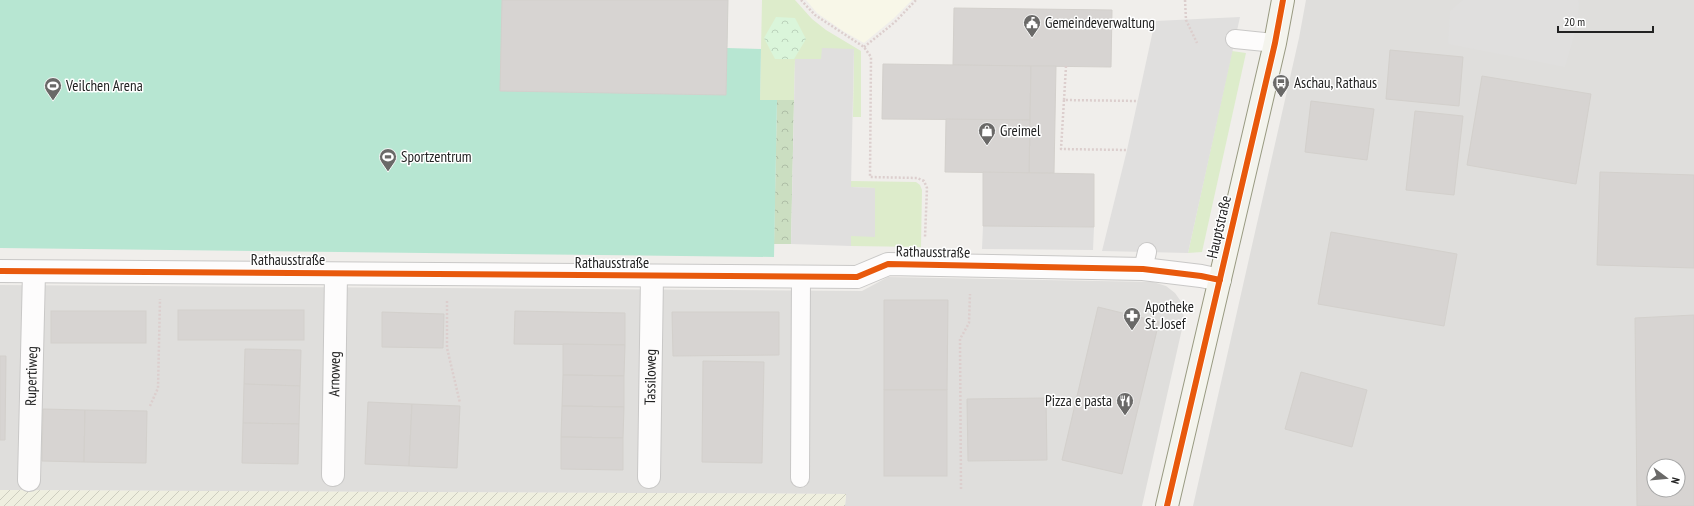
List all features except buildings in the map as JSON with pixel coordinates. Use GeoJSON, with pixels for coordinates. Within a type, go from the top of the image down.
{"type":"FeatureCollection","features":[{"type":"Feature","properties":{"kind":"main road","name":"Hauptstraße"},"geometry":{"type":"LineString","coordinates":[[1167,506],[1275,43],[1283,0]]}},
{"type":"Feature","properties":{"kind":"street","name":"Rathausstraße"},"geometry":{"type":"LineString","coordinates":[[0,271],[857,278],[888,264],[970,266],[1145,261],[1220,280]]}},
{"type":"Feature","properties":{"kind":"street","name":"Rupertiweg"},"geometry":{"type":"LineString","coordinates":[[29,480],[34,272]]}},
{"type":"Feature","properties":{"kind":"street","name":"Arnoweg"},"geometry":{"type":"LineString","coordinates":[[333,475],[336,274]]}},
{"type":"Feature","properties":{"kind":"street","name":"Tassiloweg"},"geometry":{"type":"LineString","coordinates":[[649,477],[652,276]]}},
{"type":"Feature","properties":{"kind":"lane"},"geometry":{"type":"LineString","coordinates":[[1235,39],[1275,43]]}},
{"type":"Feature","properties":{"kind":"lane"},"geometry":{"type":"LineString","coordinates":[[800,478],[801,277]]}},
{"type":"Feature","properties":{"kind":"path"},"geometry":{"type":"LineString","coordinates":[[801,0],[815,15],[864,47],[871,57],[870,177],[917,178],[924,181],[926,188],[924,264]]}},
{"type":"Feature","properties":{"kind":"path"},"geometry":{"type":"LineString","coordinates":[[864,47],[895,22],[916,0]]}},
{"type":"Feature","properties":{"kind":"path"},"geometry":{"type":"LineString","coordinates":[[1186,0],[1186,20],[1197,43]]}},
{"type":"Feature","properties":{"kind":"path"},"geometry":{"type":"LineString","coordinates":[[1066,66],[1061,149],[1127,150]]}},
{"type":"Feature","properties":{"kind":"path"},"geometry":{"type":"LineString","coordinates":[[1064,100],[1138,101]]}},
{"type":"Feature","properties":{"kind":"path"},"geometry":{"type":"LineString","coordinates":[[961,489],[960,338],[969,323],[970,266]]}},
{"type":"Feature","properties":{"kind":"path"},"geometry":{"type":"LineString","coordinates":[[150,406],[158,388],[161,272]]}},
{"type":"Feature","properties":{"kind":"path"},"geometry":{"type":"LineString","coordinates":[[447,275],[447,348],[460,403]]}},
{"type":"Feature","properties":{"kind":"shaded area"},"geometry":{"type":"Polygon","coordinates":[[[806,0],[912,0],[893,19],[864,43],[817,13],[806,0]]]}},
{"type":"Feature","properties":{"kind":"shaded area"},"geometry":{"type":"Polygon","coordinates":[[[1306,0],[1694,0],[1694,506],[1193,506],[1299,38],[1306,0]]]}},
{"type":"Feature","properties":{"kind":"shaded area"},"geometry":{"type":"Polygon","coordinates":[[[1463,0],[1579,0],[1578,22],[1565,67],[1448,44],[1450,11],[1463,0]]]}},
{"type":"Feature","properties":{"kind":"shaded area"},"geometry":{"type":"Polygon","coordinates":[[[1240,17],[1188,253],[1102,251],[1127,150],[1155,21],[1240,17]]]}},
{"type":"Feature","properties":{"kind":"shaded area"},"geometry":{"type":"Polygon","coordinates":[[[822,48],[854,49],[851,187],[875,188],[875,237],[851,236],[851,246],[791,244],[795,59],[821,59],[822,48]]]}},
{"type":"Feature","properties":{"kind":"shaded area"},"geometry":{"type":"Polygon","coordinates":[[[983,226],[1094,227],[1093,250],[982,249],[983,226]]]}},
{"type":"Feature","properties":{"kind":"shaded area"},"geometry":{"type":"Polygon","coordinates":[[[888,277],[1153,282],[1166,286],[1175,293],[1182,303],[1184,320],[1142,506],[845,506],[846,494],[0,490],[0,285],[862,291],[888,277]]]}},
{"type":"Feature","properties":{"kind":"green space","name":"Sportzentrum"},"geometry":{"type":"Polygon","coordinates":[[[0,0],[728,0],[727,48],[761,49],[760,100],[777,100],[774,257],[0,248],[0,0]]]}},
{"type":"Feature","properties":{"kind":"green space"},"geometry":{"type":"Polygon","coordinates":[[[762,0],[795,0],[812,19],[826,30],[861,51],[861,117],[853,117],[854,49],[822,49],[822,59],[795,59],[794,100],[760,100],[762,0]]]}},
{"type":"Feature","properties":{"kind":"green space"},"geometry":{"type":"Polygon","coordinates":[[[776,17],[795,18],[806,39],[794,59],[775,59],[764,38],[776,17]]]}},
{"type":"Feature","properties":{"kind":"green space"},"geometry":{"type":"Polygon","coordinates":[[[1232,51],[1246,53],[1202,252],[1188,253],[1232,51]]]}},
{"type":"Feature","properties":{"kind":"green space"},"geometry":{"type":"Polygon","coordinates":[[[777,100],[794,100],[791,244],[774,244],[777,100]]]}},
{"type":"Feature","properties":{"kind":"green space"},"geometry":{"type":"Polygon","coordinates":[[[851,181],[916,182],[920,185],[922,190],[921,247],[851,246],[851,236],[875,188],[851,187],[851,181]]]}},
{"type":"Feature","properties":{"kind":"green space"},"geometry":{"type":"Polygon","coordinates":[[[0,490],[846,494],[845,506],[0,506],[0,490]]]}},
{"type":"Feature","properties":{"kind":"cycle path"},"geometry":{"type":"LineString","coordinates":[[1167,506],[1275,43],[1283,0]]}},
{"type":"Feature","properties":{"kind":"cycle path"},"geometry":{"type":"LineString","coordinates":[[0,271],[857,277],[888,264],[1143,269],[1201,276],[1220,280]]}},
{"type":"Feature","properties":{"kind":"place","name":"Gemeindeverwaltung"},"geometry":{"type":"Point","coordinates":[1032,38]}},
{"type":"Feature","properties":{"kind":"place","name":"Aschau, Rathaus"},"geometry":{"type":"Point","coordinates":[1281,98]}},
{"type":"Feature","properties":{"kind":"place","name":"Veilchen Arena"},"geometry":{"type":"Point","coordinates":[53,101]}},
{"type":"Feature","properties":{"kind":"place","name":"Greimel"},"geometry":{"type":"Point","coordinates":[987,146]}},
{"type":"Feature","properties":{"kind":"place","name":"Sportzentrum"},"geometry":{"type":"Point","coordinates":[388,172]}},
{"type":"Feature","properties":{"kind":"place","name":"Apotheke St. Josef"},"geometry":{"type":"Point","coordinates":[1132,331]}},
{"type":"Feature","properties":{"kind":"place","name":"Pizza e pasta"},"geometry":{"type":"Point","coordinates":[1125,416]}}]}
